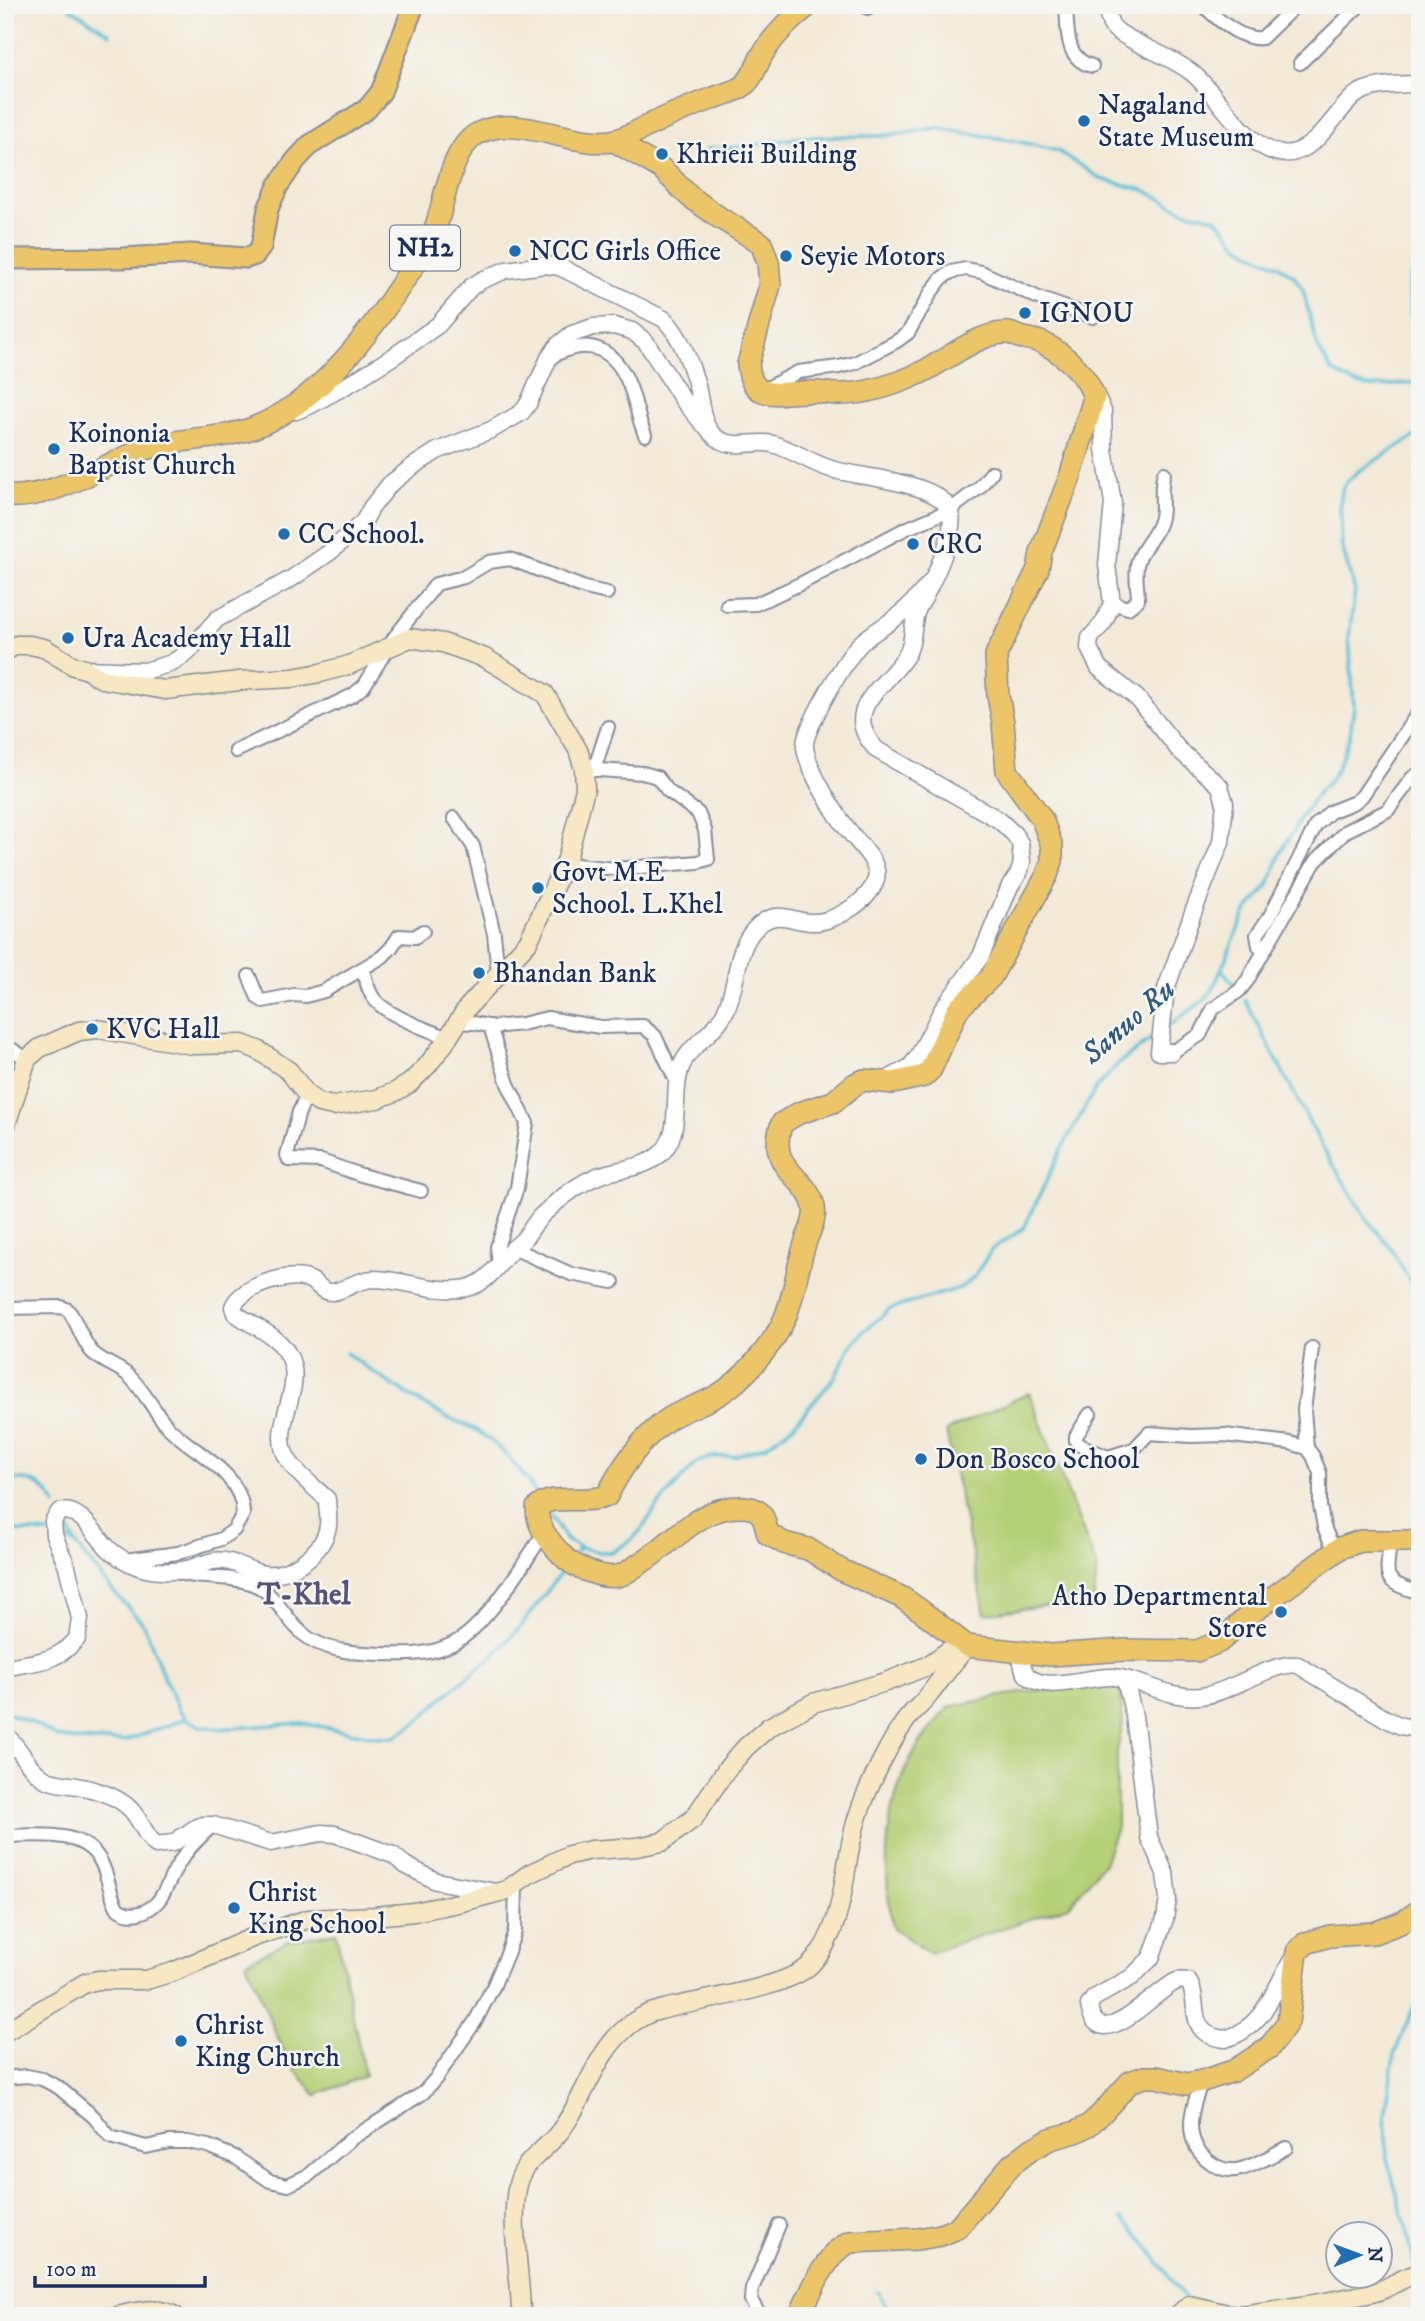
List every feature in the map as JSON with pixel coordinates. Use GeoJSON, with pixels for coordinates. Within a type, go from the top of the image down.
{"type":"FeatureCollection","features":[{"type":"Feature","properties":{"kind":"highway","name":"NH2"},"geometry":{"type":"LineString","coordinates":[[5,496],[32,494],[63,485],[164,443],[234,433],[278,417],[318,385],[352,351],[396,294],[435,230],[452,174],[469,140],[479,133],[502,127],[521,128],[576,140],[614,141],[677,112],[742,88],[754,75],[760,58],[775,35],[801,7]]}},
{"type":"Feature","properties":{"kind":"highway"},"geometry":{"type":"LineString","coordinates":[[614,141],[662,169],[689,196],[761,243],[768,261],[770,285],[748,364],[749,376],[754,386],[761,391],[781,395],[802,392],[838,394],[877,388],[917,375],[980,339],[1005,332],[1044,344],[1075,367],[1091,386],[1094,398],[1070,477],[1041,552],[1038,569],[996,655],[1007,771],[1042,819],[1052,846],[1052,861],[1047,876],[991,977],[958,1009],[931,1069],[924,1076],[893,1083],[864,1080],[833,1101],[799,1113],[782,1123],[776,1139],[780,1155],[814,1206],[813,1223],[785,1318],[754,1363],[720,1394],[670,1419],[649,1436],[636,1449],[607,1496],[586,1501],[556,1499],[544,1502],[537,1508],[538,1522],[544,1533],[563,1556],[581,1570],[620,1576],[657,1553],[707,1513],[730,1507],[757,1510],[762,1515],[768,1534],[784,1543],[808,1549],[841,1570],[901,1597],[964,1644],[1051,1656],[1125,1650],[1197,1651],[1219,1642],[1253,1612],[1340,1548],[1361,1541],[1420,1541]]}},
{"type":"Feature","properties":{"kind":"highway"},"geometry":{"type":"LineString","coordinates":[[799,2316],[819,2275],[834,2253],[849,2242],[918,2239],[941,2235],[957,2228],[1011,2165],[1041,2144],[1076,2133],[1088,2125],[1130,2082],[1144,2077],[1187,2084],[1202,2081],[1233,2071],[1269,2048],[1288,2022],[1297,1952],[1306,1943],[1316,1939],[1374,1933],[1403,1922],[1420,1910]]}},
{"type":"Feature","properties":{"kind":"main road"},"geometry":{"type":"LineString","coordinates":[[5,259],[122,258],[191,254],[246,258],[255,255],[261,247],[268,209],[278,186],[296,160],[310,145],[367,109],[381,92],[414,5]]}},
{"type":"Feature","properties":{"kind":"main road"},"geometry":{"type":"LineString","coordinates":[[5,651],[16,645],[44,648],[102,680],[165,690],[320,673],[349,666],[410,638],[443,643],[485,658],[545,694],[573,738],[589,770],[565,864],[528,942],[498,973],[427,1066],[410,1083],[377,1099],[333,1106],[319,1103],[307,1095],[289,1071],[258,1050],[242,1045],[193,1045],[98,1030],[79,1031],[40,1048],[27,1059],[5,1128]]}},
{"type":"Feature","properties":{"kind":"main road"},"geometry":{"type":"LineString","coordinates":[[5,2032],[85,1983],[98,1980],[146,1980],[173,1972],[254,1937],[308,1919],[414,1912],[457,1903],[507,1890],[529,1874],[569,1855],[662,1842],[694,1818],[726,1770],[746,1747],[769,1727],[813,1703],[886,1682],[927,1666],[964,1644]]}},
{"type":"Feature","properties":{"kind":"main road"},"geometry":{"type":"LineString","coordinates":[[521,2316],[515,2220],[517,2188],[525,2165],[556,2137],[573,2113],[601,2058],[625,2028],[654,2011],[768,1985],[803,1971],[813,1963],[840,1910],[848,1852],[859,1814],[875,1776],[906,1720],[930,1694],[964,1644]]}},
{"type":"Feature","properties":{"kind":"main road"},"geometry":{"type":"LineString","coordinates":[[1177,2316],[1189,2305],[1241,2315],[1354,2297],[1382,2291],[1420,2273]]}},
{"type":"Feature","properties":{"kind":"main road"},"geometry":{"type":"LineString","coordinates":[[118,2316],[150,2309],[175,2316]]}},
{"type":"Feature","properties":{"kind":"street"},"geometry":{"type":"LineString","coordinates":[[1066,5],[1070,45],[1075,57],[1092,66]]}},
{"type":"Feature","properties":{"kind":"street"},"geometry":{"type":"LineString","coordinates":[[1105,5],[1111,25],[1116,31],[1192,73],[1256,143],[1270,150],[1284,153],[1306,147],[1354,96],[1365,90],[1420,84]]}},
{"type":"Feature","properties":{"kind":"street"},"geometry":{"type":"LineString","coordinates":[[1203,5],[1245,36],[1255,39],[1268,34],[1296,5]]}},
{"type":"Feature","properties":{"kind":"street"},"geometry":{"type":"LineString","coordinates":[[1300,64],[1360,5]]}},
{"type":"Feature","properties":{"kind":"street"},"geometry":{"type":"LineString","coordinates":[[278,417],[309,407],[394,356],[438,325],[458,299],[482,280],[506,270],[545,265],[575,273],[664,319],[676,330],[695,377],[704,421],[710,432]]}},
{"type":"Feature","properties":{"kind":"street"},"geometry":{"type":"LineString","coordinates":[[761,391],[799,372],[855,363],[897,341],[908,333],[932,291],[942,278],[951,272],[966,269],[981,272],[1041,299],[1093,317]]}},
{"type":"Feature","properties":{"kind":"street"},"geometry":{"type":"LineString","coordinates":[[85,669],[145,671],[172,663],[187,653],[217,619],[284,584],[330,552],[364,521],[390,484],[412,467],[437,451],[491,430],[522,414],[549,358],[558,345],[572,334],[593,327],[614,326],[632,331],[646,342],[692,414],[722,441],[772,444],[830,469],[916,486],[932,493],[950,510],[951,523],[947,538],[916,614],[909,652],[869,697],[862,722],[864,733],[877,750],[999,820],[1020,843],[1022,862],[981,956],[942,1010],[918,1057],[901,1073],[880,1083]]}},
{"type":"Feature","properties":{"kind":"street"},"geometry":{"type":"LineString","coordinates":[[549,358],[564,349],[579,345],[600,348],[619,366],[629,383],[645,435]]}},
{"type":"Feature","properties":{"kind":"street"},"geometry":{"type":"LineString","coordinates":[[1091,386],[1103,411],[1104,449],[1113,503],[1107,565],[1112,603],[1110,614],[1090,638],[1089,648],[1100,667],[1137,698],[1179,750],[1220,786],[1224,793],[1222,842],[1183,938],[1166,989],[1159,1052],[1172,1052],[1200,1035],[1213,1009],[1239,991],[1259,964],[1315,862],[1346,831],[1388,810],[1412,778],[1420,773]]}},
{"type":"Feature","properties":{"kind":"street"},"geometry":{"type":"LineString","coordinates":[[727,605],[756,604],[903,530],[950,510],[979,488],[992,472]]}},
{"type":"Feature","properties":{"kind":"street"},"geometry":{"type":"LineString","coordinates":[[1112,603],[1128,608],[1138,600],[1138,560],[1161,519],[1160,485],[1164,473]]}},
{"type":"Feature","properties":{"kind":"street"},"geometry":{"type":"LineString","coordinates":[[236,751],[353,695],[364,686],[436,584],[464,577],[481,566],[500,559],[510,559],[585,588],[607,593]]}},
{"type":"Feature","properties":{"kind":"street"},"geometry":{"type":"LineString","coordinates":[[5,1668],[49,1660],[70,1647],[77,1639],[80,1618],[67,1567],[53,1530],[58,1512],[70,1511],[90,1527],[109,1549],[143,1569],[184,1570],[214,1561],[248,1567],[263,1574],[285,1572],[309,1557],[321,1544],[328,1528],[327,1499],[289,1460],[284,1449],[283,1430],[292,1397],[293,1367],[288,1354],[277,1340],[235,1313],[233,1307],[236,1299],[271,1280],[288,1278],[309,1279],[328,1292],[336,1292],[350,1283],[376,1279],[419,1287],[474,1287],[483,1282],[521,1242],[542,1215],[569,1192],[600,1175],[640,1166],[659,1155],[671,1140],[680,1069],[685,1059],[724,1014],[745,944],[753,931],[771,918],[784,915],[817,922],[828,919],[859,902],[869,893],[875,882],[877,874],[873,864],[836,814],[804,746],[817,711],[855,649],[902,613],[931,582]]}},
{"type":"Feature","properties":{"kind":"street"},"geometry":{"type":"LineString","coordinates":[[1268,946],[1259,946],[1257,935],[1270,916],[1316,825],[1330,812],[1355,802],[1362,796],[1420,710]]}},
{"type":"Feature","properties":{"kind":"street"},"geometry":{"type":"LineString","coordinates":[[565,864],[616,870],[708,859],[705,830],[698,813],[668,791],[657,777],[643,773],[589,770],[608,727]]}},
{"type":"Feature","properties":{"kind":"street"},"geometry":{"type":"LineString","coordinates":[[454,818],[473,846],[494,934],[498,973]]}},
{"type":"Feature","properties":{"kind":"street"},"geometry":{"type":"LineString","coordinates":[[249,976],[258,998],[268,1001],[294,995],[313,995],[363,970],[391,948],[399,936],[415,937],[423,931]]}},
{"type":"Feature","properties":{"kind":"street"},"geometry":{"type":"LineString","coordinates":[[363,970],[370,993],[377,1003],[411,1023],[452,1030],[522,1024],[547,1017],[600,1027],[643,1026],[655,1036],[679,1085]]}},
{"type":"Feature","properties":{"kind":"street"},"geometry":{"type":"LineString","coordinates":[[490,1026],[501,1067],[527,1123],[517,1188],[497,1247],[499,1265]]}},
{"type":"Feature","properties":{"kind":"street"},"geometry":{"type":"LineString","coordinates":[[5,1045],[27,1059]]}},
{"type":"Feature","properties":{"kind":"street"},"geometry":{"type":"LineString","coordinates":[[307,1095],[299,1112],[287,1155],[289,1160],[321,1161],[421,1191]]}},
{"type":"Feature","properties":{"kind":"street"},"geometry":{"type":"LineString","coordinates":[[513,1248],[559,1270],[613,1282]]}},
{"type":"Feature","properties":{"kind":"street"},"geometry":{"type":"LineString","coordinates":[[5,1308],[62,1307],[68,1310],[92,1353],[115,1366],[141,1388],[169,1428],[223,1472],[240,1500],[243,1514],[228,1536],[178,1553],[124,1560]]}},
{"type":"Feature","properties":{"kind":"street"},"geometry":{"type":"LineString","coordinates":[[1312,1348],[1304,1410],[1307,1448],[1320,1474],[1320,1506],[1324,1527],[1330,1541],[1340,1548]]}},
{"type":"Feature","properties":{"kind":"street"},"geometry":{"type":"LineString","coordinates":[[1090,1414],[1076,1436],[1076,1441],[1108,1457],[1134,1449],[1149,1433],[1156,1432],[1191,1436],[1224,1435],[1290,1443],[1307,1448]]}},
{"type":"Feature","properties":{"kind":"street"},"geometry":{"type":"LineString","coordinates":[[171,1570],[188,1577],[253,1584],[276,1602],[293,1625],[321,1645],[357,1653],[418,1654],[436,1651],[456,1643],[473,1628],[488,1613],[544,1533]]}},
{"type":"Feature","properties":{"kind":"street"},"geometry":{"type":"LineString","coordinates":[[1390,1542],[1386,1573],[1390,1581],[1396,1586],[1420,1593]]}},
{"type":"Feature","properties":{"kind":"street"},"geometry":{"type":"LineString","coordinates":[[1020,1652],[1028,1677],[1038,1681],[1057,1683],[1113,1677],[1188,1698],[1210,1695],[1291,1664],[1298,1665],[1386,1719],[1401,1726],[1420,1729]]}},
{"type":"Feature","properties":{"kind":"street"},"geometry":{"type":"LineString","coordinates":[[1125,1680],[1134,1716],[1149,1837],[1168,1883],[1168,1899],[1165,1919],[1151,1958],[1132,1976],[1094,1998],[1089,2004],[1096,2022],[1114,2025],[1125,2020],[1176,1981],[1188,1981],[1192,1989],[1194,2015],[1201,2027],[1216,2038],[1235,2036],[1249,2029],[1266,2009],[1297,1952]]}},
{"type":"Feature","properties":{"kind":"street"},"geometry":{"type":"LineString","coordinates":[[5,1735],[14,1742],[38,1774],[47,1780],[88,1789],[118,1800],[130,1808],[149,1838],[156,1844],[173,1843],[204,1825],[213,1825],[271,1843],[321,1833],[335,1833],[393,1855],[405,1865],[436,1881],[496,1892]]}},
{"type":"Feature","properties":{"kind":"street"},"geometry":{"type":"LineString","coordinates":[[5,1836],[57,1836],[70,1838],[86,1846],[100,1861],[115,1904],[122,1912],[131,1914],[148,1910],[161,1900],[179,1863],[213,1825]]}},
{"type":"Feature","properties":{"kind":"street"},"geometry":{"type":"LineString","coordinates":[[5,2078],[27,2076],[42,2079],[58,2087],[94,2117],[110,2137],[146,2147],[169,2142],[208,2146],[235,2157],[270,2181],[288,2185],[309,2175],[351,2139],[423,2093],[438,2077],[476,2020],[507,1954],[515,1931],[516,1884]]}},
{"type":"Feature","properties":{"kind":"street"},"geometry":{"type":"LineString","coordinates":[[1202,2081],[1193,2103],[1190,2124],[1193,2141],[1201,2155],[1212,2164],[1226,2171],[1241,2169],[1286,2148]]}},
{"type":"Feature","properties":{"kind":"street"},"geometry":{"type":"LineString","coordinates":[[760,2316],[751,2300],[752,2289],[779,2225]]}},
{"type":"Feature","properties":{"kind":"green space"},"geometry":{"type":"Polygon","coordinates":[[[1029,1393],[1097,1567],[1094,1599],[985,1614],[946,1431],[1029,1393]]]}},
{"type":"Feature","properties":{"kind":"green space"},"geometry":{"type":"Polygon","coordinates":[[[1119,1684],[1123,1723],[1117,1751],[1117,1827],[1104,1863],[1069,1906],[929,1953],[893,1928],[887,1848],[896,1796],[917,1748],[948,1708],[1012,1694],[1119,1684]]]}},
{"type":"Feature","properties":{"kind":"green space"},"geometry":{"type":"Polygon","coordinates":[[[336,1932],[365,2076],[316,2095],[287,2060],[246,1962],[288,1941],[336,1932]]]}},
{"type":"Feature","properties":{"kind":"waterway"},"geometry":{"type":"LineString","coordinates":[[66,5],[110,34]]}},
{"type":"Feature","properties":{"kind":"waterway"},"geometry":{"type":"LineString","coordinates":[[707,149],[742,147],[802,137],[882,136],[938,128],[1058,151],[1101,179],[1144,190],[1184,211],[1216,218],[1238,244],[1294,276],[1303,290],[1318,348],[1332,371],[1354,383],[1373,387],[1420,382]]}},
{"type":"Feature","properties":{"kind":"waterway","name":"Sanuo Ru"},"geometry":{"type":"LineString","coordinates":[[1420,277],[1417,286],[1420,314]]}},
{"type":"Feature","properties":{"kind":"waterway","name":"Sanuo Ru"},"geometry":{"type":"LineString","coordinates":[[1166,1028],[1203,1001],[1213,989],[1245,913],[1269,885],[1281,852],[1303,814],[1337,769],[1350,735],[1354,707],[1349,637],[1355,591],[1342,547],[1340,503],[1343,486],[1357,472],[1417,435],[1420,428]]}},
{"type":"Feature","properties":{"kind":"waterway"},"geometry":{"type":"LineString","coordinates":[[1223,971],[1233,983]]}},
{"type":"Feature","properties":{"kind":"waterway"},"geometry":{"type":"LineString","coordinates":[[1245,1000],[1323,1148],[1366,1218],[1391,1248],[1420,1299]]}},
{"type":"Feature","properties":{"kind":"waterway","name":"Sanuo Ru"},"geometry":{"type":"LineString","coordinates":[[576,1552],[579,1547],[613,1552],[642,1529],[657,1506],[696,1463],[711,1457],[734,1456],[766,1446],[792,1427],[835,1377],[850,1347],[890,1309],[960,1288],[974,1277],[992,1249],[1024,1228],[1061,1150],[1096,1088],[1118,1064],[1154,1037]]}},
{"type":"Feature","properties":{"kind":"waterway"},"geometry":{"type":"LineString","coordinates":[[346,1353],[413,1398],[485,1436],[509,1458],[536,1493]]}},
{"type":"Feature","properties":{"kind":"waterway"},"geometry":{"type":"LineString","coordinates":[[5,1480],[36,1483],[56,1505]]}},
{"type":"Feature","properties":{"kind":"waterway"},"geometry":{"type":"LineString","coordinates":[[547,1510],[566,1540],[579,1547]]}},
{"type":"Feature","properties":{"kind":"waterway"},"geometry":{"type":"LineString","coordinates":[[63,1517],[76,1545],[141,1621],[179,1710],[187,1719],[200,1726],[219,1729],[301,1723],[377,1737],[394,1737],[416,1723],[493,1656],[522,1625],[563,1570]]}},
{"type":"Feature","properties":{"kind":"waterway"},"geometry":{"type":"LineString","coordinates":[[5,1523],[17,1531],[49,1533]]}},
{"type":"Feature","properties":{"kind":"waterway"},"geometry":{"type":"LineString","coordinates":[[61,1534],[74,1544]]}},
{"type":"Feature","properties":{"kind":"waterway"},"geometry":{"type":"LineString","coordinates":[[5,1712],[58,1737],[83,1741],[125,1741],[185,1719]]}},
{"type":"Feature","properties":{"kind":"waterway"},"geometry":{"type":"LineString","coordinates":[[1404,2219],[1387,2158],[1385,2117],[1394,2055],[1420,1992]]}},
{"type":"Feature","properties":{"kind":"waterway"},"geometry":{"type":"LineString","coordinates":[[1404,2217],[1415,2268]]}},
{"type":"Feature","properties":{"kind":"waterway"},"geometry":{"type":"LineString","coordinates":[[1121,2218],[1142,2239],[1187,2301]]}},
{"type":"Feature","properties":{"kind":"waterway"},"geometry":{"type":"LineString","coordinates":[[878,2292],[891,2316]]}},
{"type":"Feature","properties":{"kind":"place","name":"Nagaland State Museum"},"geometry":{"type":"Point","coordinates":[1084,121]}},
{"type":"Feature","properties":{"kind":"place","name":"Khrieii Building"},"geometry":{"type":"Point","coordinates":[662,154]}},
{"type":"Feature","properties":{"kind":"place","name":"NCC Girls Office"},"geometry":{"type":"Point","coordinates":[515,251]}},
{"type":"Feature","properties":{"kind":"place","name":"Seyie Motors"},"geometry":{"type":"Point","coordinates":[786,256]}},
{"type":"Feature","properties":{"kind":"place","name":"IGNOU"},"geometry":{"type":"Point","coordinates":[1025,313]}},
{"type":"Feature","properties":{"kind":"place","name":"Koinonia Baptist Church"},"geometry":{"type":"Point","coordinates":[54,449]}},
{"type":"Feature","properties":{"kind":"place","name":"CC School."},"geometry":{"type":"Point","coordinates":[284,534]}},
{"type":"Feature","properties":{"kind":"place","name":"CRC"},"geometry":{"type":"Point","coordinates":[913,544]}},
{"type":"Feature","properties":{"kind":"place","name":"Ura Academy Hall"},"geometry":{"type":"Point","coordinates":[68,638]}},
{"type":"Feature","properties":{"kind":"place","name":"Govt M.E School. L.Khel"},"geometry":{"type":"Point","coordinates":[538,888]}},
{"type":"Feature","properties":{"kind":"place","name":"Bhandan Bank"},"geometry":{"type":"Point","coordinates":[479,973]}},
{"type":"Feature","properties":{"kind":"place","name":"KVC Hall"},"geometry":{"type":"Point","coordinates":[92,1029]}},
{"type":"Feature","properties":{"kind":"place","name":"Don Bosco School"},"geometry":{"type":"Point","coordinates":[921,1459]}},
{"type":"Feature","properties":{"kind":"place","name":"Atho Departmental Store"},"geometry":{"type":"Point","coordinates":[1281,1612]}},
{"type":"Feature","properties":{"kind":"place","name":"Christ King School"},"geometry":{"type":"Point","coordinates":[234,1908]}},
{"type":"Feature","properties":{"kind":"place","name":"Christ King Church"},"geometry":{"type":"Point","coordinates":[181,2041]}},
{"type":"Feature","properties":{"kind":"district","name":"T-Khel"},"geometry":{"type":"Point","coordinates":[304,1595]}}]}
